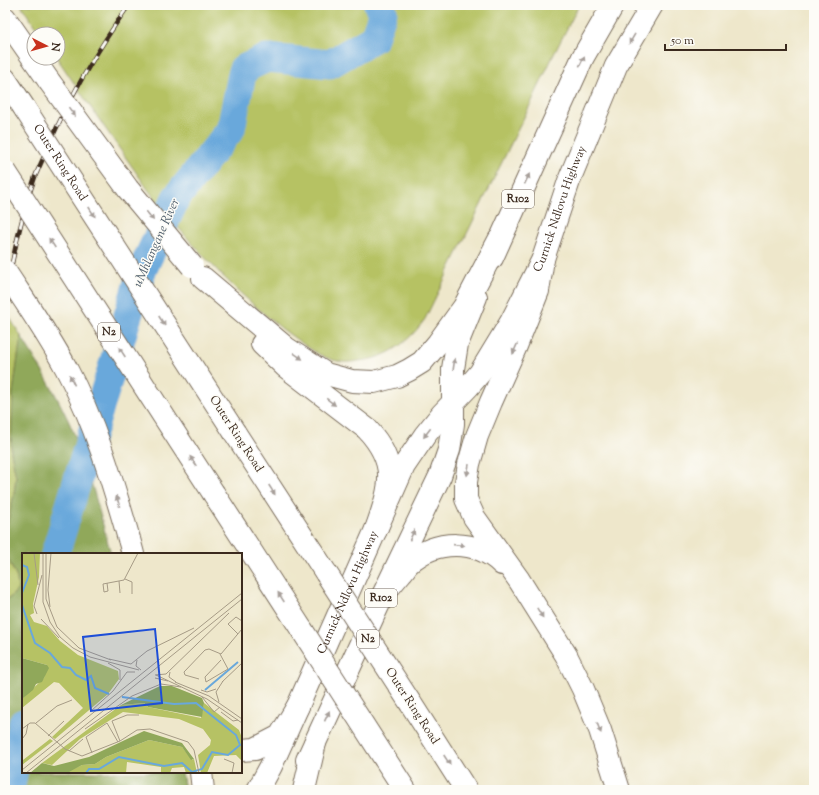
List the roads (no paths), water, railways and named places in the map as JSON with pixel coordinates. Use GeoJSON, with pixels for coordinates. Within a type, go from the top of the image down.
{"type":"FeatureCollection","features":[{"type":"Feature","properties":{"kind":"main road","name":"R102"},"geometry":{"type":"LineString","coordinates":[[294,790],[383,595],[440,476],[449,450],[453,424],[453,369],[457,344],[499,240],[583,57],[613,5]]}},
{"type":"Feature","properties":{"kind":"main road","name":"Curnick Ndlovu Highway"},"geometry":{"type":"LineString","coordinates":[[258,790],[271,766],[404,466],[425,435],[480,373],[511,322],[543,259],[570,178],[616,66],[652,5]]}},
{"type":"Feature","properties":{"kind":"main road"},"geometry":{"type":"LineString","coordinates":[[5,18],[128,189],[198,272],[263,345],[286,367],[367,429],[376,439],[384,452],[389,470],[388,492],[376,530]]}},
{"type":"Feature","properties":{"kind":"main road","name":"Outer Ring Road"},"geometry":{"type":"LineString","coordinates":[[5,79],[466,790]]}},
{"type":"Feature","properties":{"kind":"main road","name":"N2"},"geometry":{"type":"LineString","coordinates":[[5,171],[405,790]]}},
{"type":"Feature","properties":{"kind":"main road"},"geometry":{"type":"LineString","coordinates":[[198,272],[286,348],[326,374],[352,381],[374,382],[397,376],[422,362],[464,307],[499,240]]}},
{"type":"Feature","properties":{"kind":"main road"},"geometry":{"type":"LineString","coordinates":[[543,259],[538,291],[491,402],[469,464],[466,482],[466,499],[474,517],[519,580],[566,655],[583,689],[600,730],[619,790]]}},
{"type":"Feature","properties":{"kind":"main road"},"geometry":{"type":"LineString","coordinates":[[5,271],[41,324],[66,369],[87,413],[107,464],[131,546]]}},
{"type":"Feature","properties":{"kind":"main road"},"geometry":{"type":"LineString","coordinates":[[383,595],[409,564],[437,547],[449,545],[463,545],[475,548],[485,553],[496,559],[519,580]]}},
{"type":"Feature","properties":{"kind":"main road"},"geometry":{"type":"LineString","coordinates":[[242,750],[255,749],[280,736],[298,706]]}},
{"type":"Feature","properties":{"kind":"main road"},"geometry":{"type":"LineString","coordinates":[[304,790],[315,743]]}},
{"type":"Feature","properties":{"kind":"main road"},"geometry":{"type":"LineString","coordinates":[[201,773],[203,790]]}},
{"type":"Feature","properties":{"kind":"waterway","name":"uMhlangane River"},"geometry":{"type":"LineString","coordinates":[[55,553],[141,273],[176,198],[231,129],[243,69],[267,58],[330,64],[374,38],[383,12],[378,5]]}},
{"type":"Feature","properties":{"kind":"waterway","name":"uMhlangane River"},"geometry":{"type":"LineString","coordinates":[[10,790],[22,728]]}},
{"type":"Feature","properties":{"kind":"railway"},"geometry":{"type":"LineString","coordinates":[[5,298],[21,222],[37,173],[56,128],[95,56],[129,5]]}}]}
